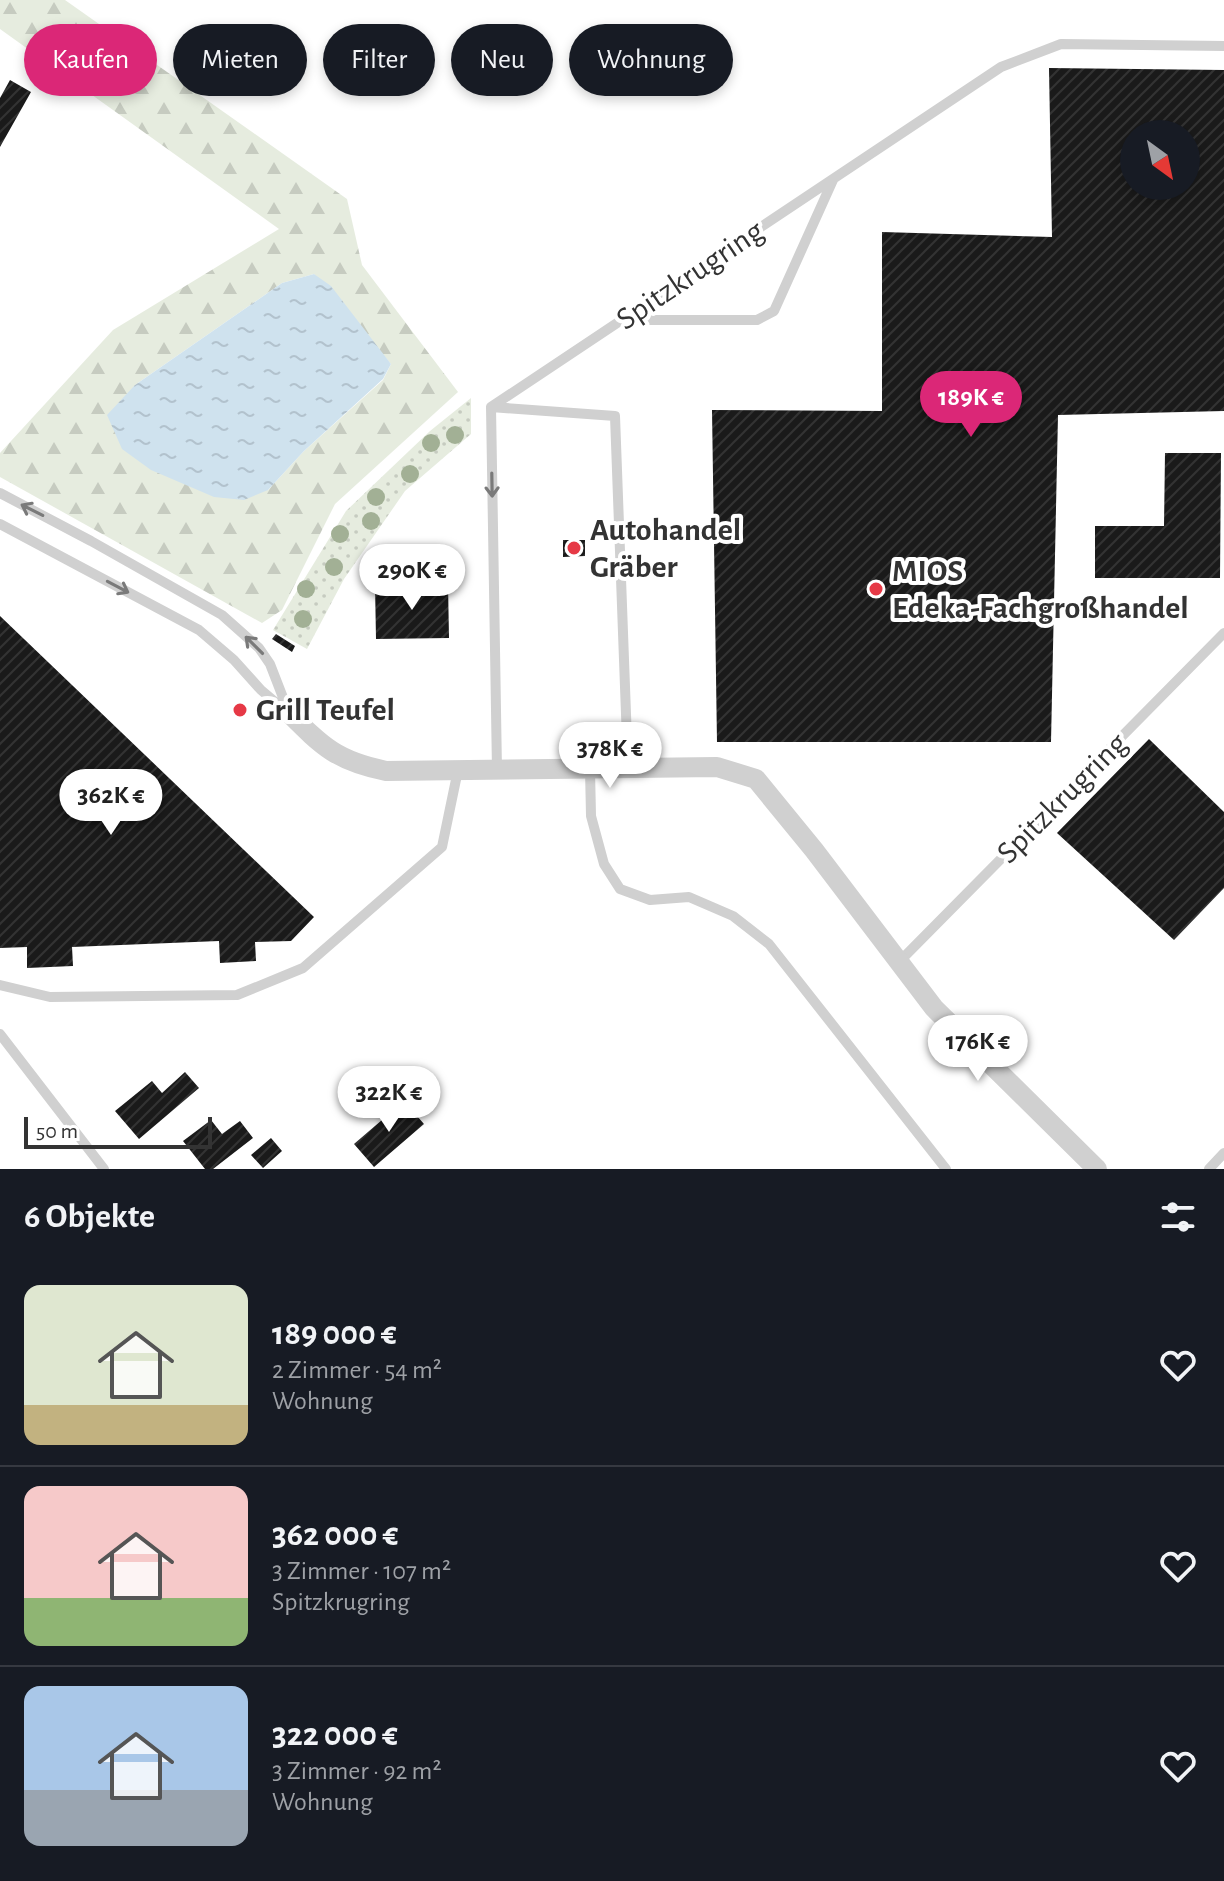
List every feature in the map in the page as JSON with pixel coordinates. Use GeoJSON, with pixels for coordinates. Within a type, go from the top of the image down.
{"type":"FeatureCollection","features":[{"type":"Feature","properties":{"kind":"street"},"geometry":{"type":"LineString","coordinates":[[289,713],[324,748],[355,765],[386,771],[717,767],[756,779],[934,1008],[1097,1169]]}},
{"type":"Feature","properties":{"kind":"lane","name":"Spitzkrugring"},"geometry":{"type":"LineString","coordinates":[[491,407],[1001,67],[1061,44],[1224,46]]}},
{"type":"Feature","properties":{"kind":"lane"},"geometry":{"type":"LineString","coordinates":[[622,320],[757,320],[774,311],[834,178]]}},
{"type":"Feature","properties":{"kind":"lane"},"geometry":{"type":"LineString","coordinates":[[497,770],[491,407],[615,416],[628,768]]}},
{"type":"Feature","properties":{"kind":"lane"},"geometry":{"type":"LineString","coordinates":[[0,493],[222,615],[259,648],[270,664],[289,713]]}},
{"type":"Feature","properties":{"kind":"lane"},"geometry":{"type":"LineString","coordinates":[[0,524],[199,630],[289,713]]}},
{"type":"Feature","properties":{"kind":"lane","name":"Spitzkrugring"},"geometry":{"type":"LineString","coordinates":[[899,962],[1224,633]]}},
{"type":"Feature","properties":{"kind":"lane"},"geometry":{"type":"LineString","coordinates":[[590,769],[591,816],[604,864],[620,889],[650,900],[689,897],[733,916],[769,944],[946,1169]]}},
{"type":"Feature","properties":{"kind":"lane"},"geometry":{"type":"LineString","coordinates":[[0,985],[50,997],[237,995],[303,968],[442,847],[458,770]]}},
{"type":"Feature","properties":{"kind":"lane"},"geometry":{"type":"LineString","coordinates":[[0,1034],[104,1169]]}},
{"type":"Feature","properties":{"kind":"lane"},"geometry":{"type":"LineString","coordinates":[[1209,1169],[1224,1153]]}},
{"type":"Feature","properties":{"kind":"green space"},"geometry":{"type":"Polygon","coordinates":[[[0,0],[65,0],[99,24],[24,24],[24,46],[0,29],[0,0]]]}},
{"type":"Feature","properties":{"kind":"green space"},"geometry":{"type":"Polygon","coordinates":[[[157,65],[173,76],[173,96],[201,96],[347,199],[362,265],[458,392],[335,504],[282,610],[262,623],[0,477],[0,453],[113,330],[279,229],[93,96],[157,96],[157,65]],[[314,274],[282,283],[135,385],[268,490],[304,451],[383,380],[391,364],[314,274]]]}},
{"type":"Feature","properties":{"kind":"green space"},"geometry":{"type":"Polygon","coordinates":[[[471,398],[471,434],[405,491],[344,579],[307,649],[273,630],[346,511],[430,431],[471,398]]]}},
{"type":"Feature","properties":{"kind":"water"},"geometry":{"type":"Polygon","coordinates":[[[314,274],[331,286],[391,364],[383,379],[304,451],[268,490],[244,500],[214,497],[151,470],[122,449],[107,415],[135,385],[282,283],[314,274]]]}},
{"type":"Feature","properties":{"kind":"building"},"geometry":{"type":"Polygon","coordinates":[[[1049,68],[1224,70],[1224,411],[1058,415],[1051,742],[717,742],[712,410],[882,411],[882,232],[1052,237],[1049,68]]]}},
{"type":"Feature","properties":{"kind":"building"},"geometry":{"type":"Polygon","coordinates":[[[10,80],[24,88],[24,96],[29,96],[0,147],[0,98],[10,80]]]}},
{"type":"Feature","properties":{"kind":"building"},"geometry":{"type":"Polygon","coordinates":[[[1165,453],[1221,453],[1220,578],[1095,578],[1095,526],[1164,526],[1165,453]]]}},
{"type":"Feature","properties":{"kind":"building","name":"Autohandel Gräber"},"geometry":{"type":"Polygon","coordinates":[[[563,540],[585,540],[585,556],[563,557],[563,540]]]}},
{"type":"Feature","properties":{"kind":"building"},"geometry":{"type":"Polygon","coordinates":[[[448,584],[449,638],[376,639],[375,585],[448,584]]]}},
{"type":"Feature","properties":{"kind":"building"},"geometry":{"type":"Polygon","coordinates":[[[0,616],[314,917],[291,941],[255,942],[256,961],[220,963],[219,941],[72,947],[73,966],[27,968],[27,947],[0,948],[0,616]]]}},
{"type":"Feature","properties":{"kind":"building"},"geometry":{"type":"Polygon","coordinates":[[[276,634],[295,646],[292,652],[272,639],[276,634]]]}},
{"type":"Feature","properties":{"kind":"building"},"geometry":{"type":"Polygon","coordinates":[[[1149,739],[1224,812],[1224,888],[1174,940],[1057,833],[1149,739]]]}},
{"type":"Feature","properties":{"kind":"building"},"geometry":{"type":"Polygon","coordinates":[[[185,1072],[199,1088],[139,1139],[115,1111],[152,1081],[162,1093],[185,1072]]]}},
{"type":"Feature","properties":{"kind":"building"},"geometry":{"type":"Polygon","coordinates":[[[404,1101],[424,1124],[374,1167],[354,1144],[404,1101]]]}},
{"type":"Feature","properties":{"kind":"building"},"geometry":{"type":"Polygon","coordinates":[[[211,1120],[222,1134],[240,1121],[253,1138],[213,1169],[205,1169],[183,1141],[211,1120]]]}},
{"type":"Feature","properties":{"kind":"building"},"geometry":{"type":"Polygon","coordinates":[[[271,1138],[282,1151],[263,1168],[251,1155],[271,1138]]]}},
{"type":"Feature","properties":{"kind":"place","name":"Autohandel Gräber"},"geometry":{"type":"Point","coordinates":[574,548]}},
{"type":"Feature","properties":{"kind":"place","name":"MIOS Edeka-Fachgroßhandel"},"geometry":{"type":"Point","coordinates":[876,589]}},
{"type":"Feature","properties":{"kind":"place","name":"Grill Teufel"},"geometry":{"type":"Point","coordinates":[240,710]}}]}
